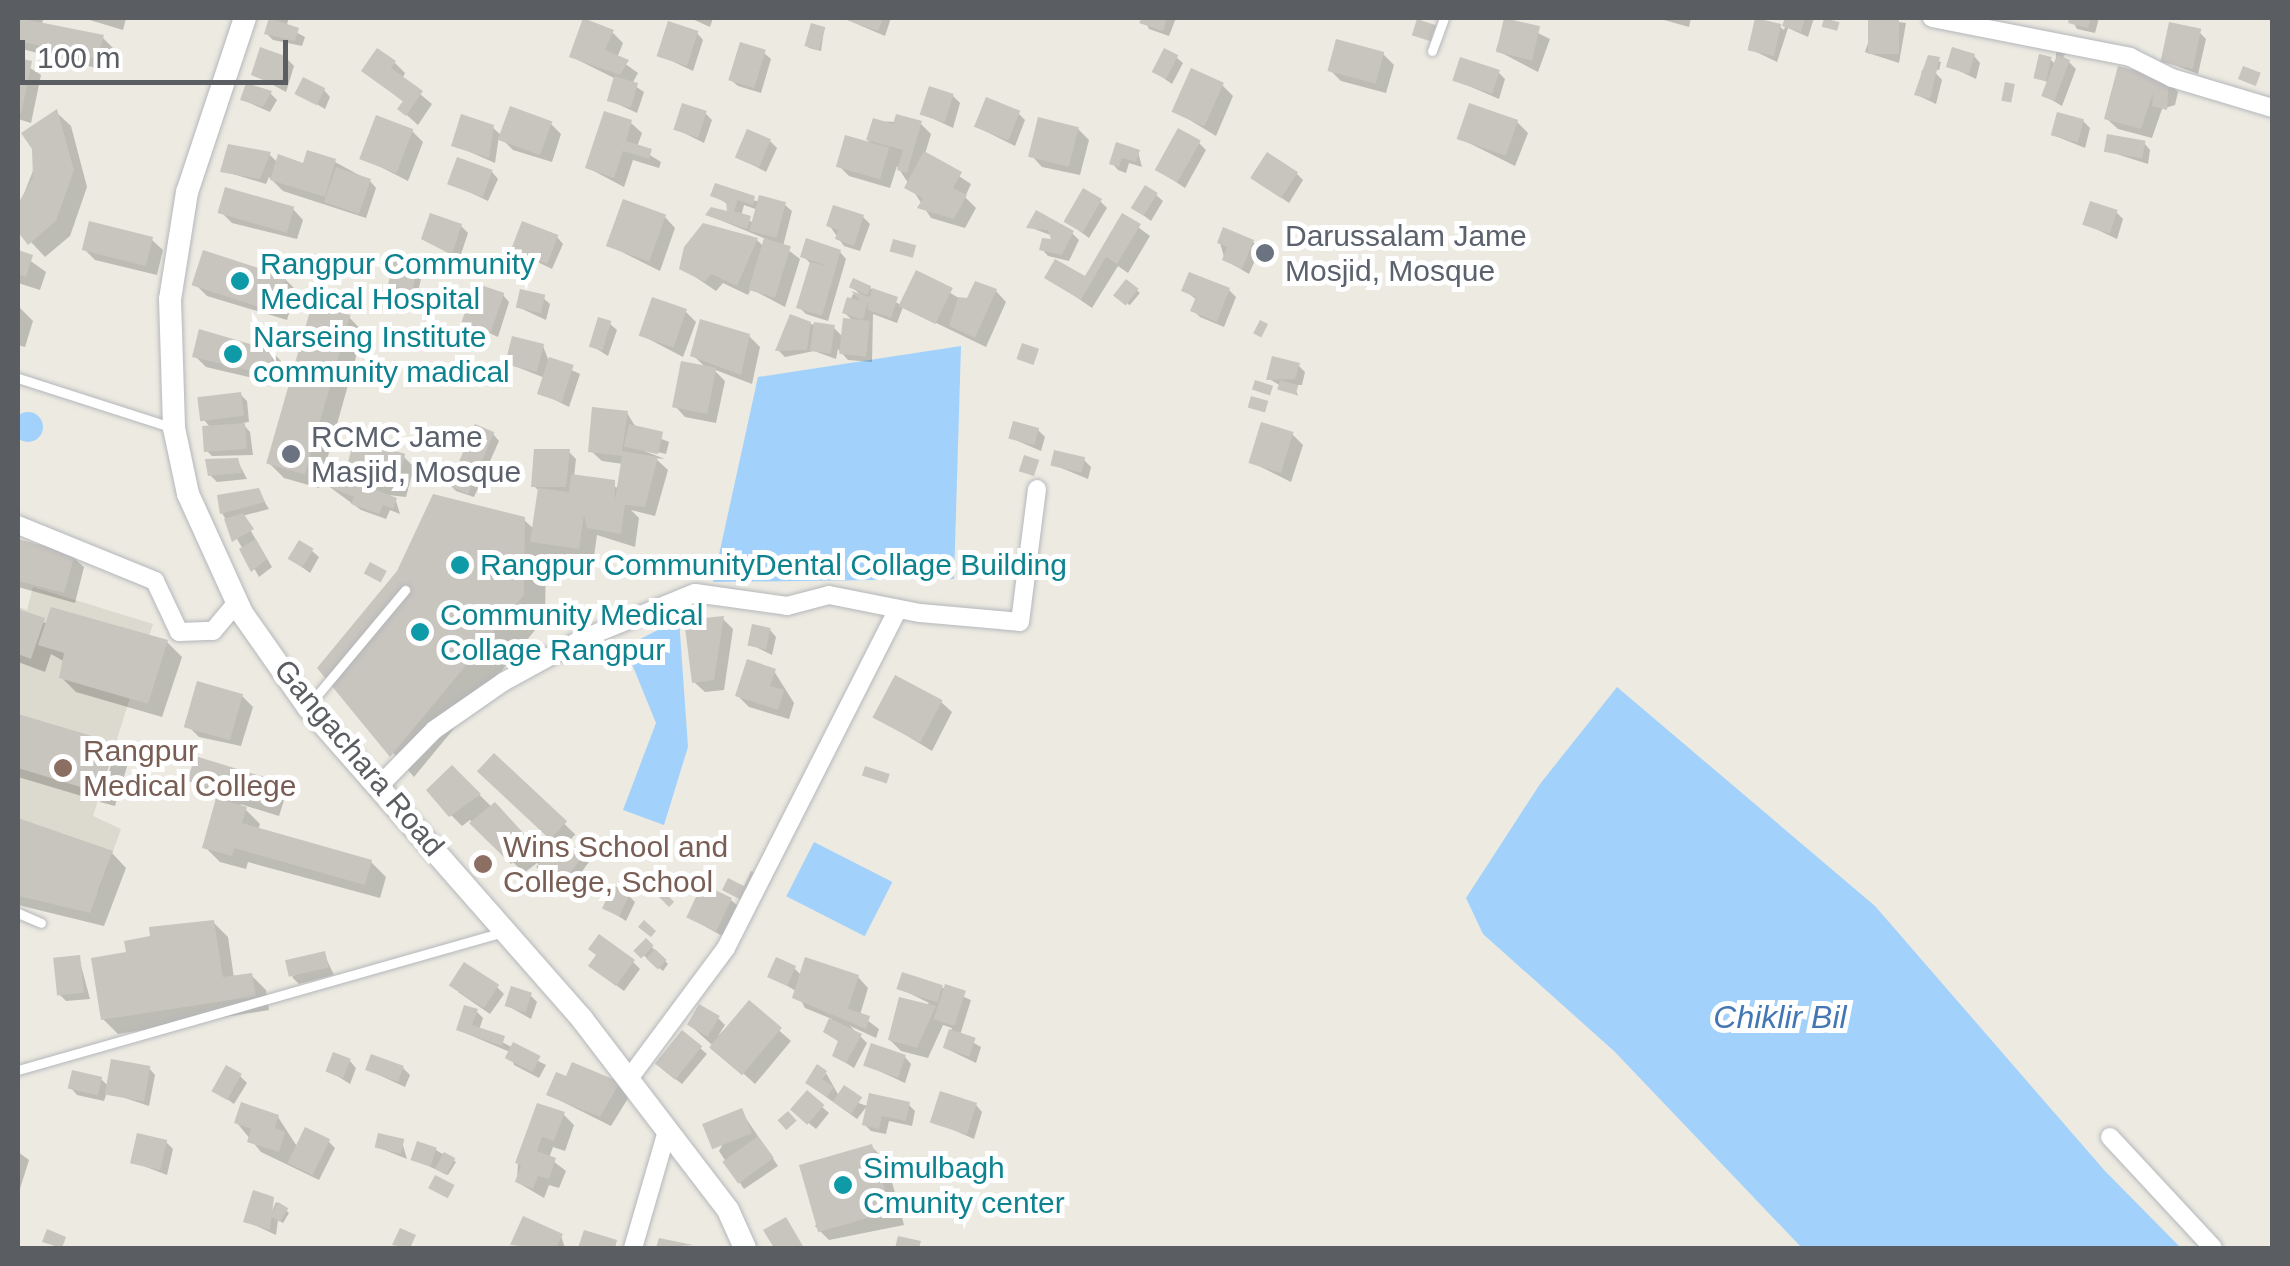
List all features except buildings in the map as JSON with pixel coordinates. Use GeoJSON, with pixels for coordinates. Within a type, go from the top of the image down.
{"type":"FeatureCollection","features":[{"type":"Feature","properties":{"kind":"main road","name":"Gangachara Road"},"geometry":{"type":"LineString","coordinates":[[245,18],[187,192],[177,247],[170,315],[174,428],[188,494],[237,602],[308,707],[506,931],[628,1080],[728,1210],[745,1248]]}},
{"type":"Feature","properties":{"kind":"street"},"geometry":{"type":"LineString","coordinates":[[1932,18],[2130,56],[2172,78],[2272,108]]}},
{"type":"Feature","properties":{"kind":"street"},"geometry":{"type":"LineString","coordinates":[[380,785],[434,730],[503,682],[659,604],[695,592],[788,606],[829,595],[898,609],[1020,622],[1037,489]]}},
{"type":"Feature","properties":{"kind":"street"},"geometry":{"type":"LineString","coordinates":[[18,525],[155,581],[179,632],[213,630],[237,602]]}},
{"type":"Feature","properties":{"kind":"street"},"geometry":{"type":"LineString","coordinates":[[628,1080],[726,948],[898,609]]}},
{"type":"Feature","properties":{"kind":"street"},"geometry":{"type":"LineString","coordinates":[[633,1248],[668,1131]]}},
{"type":"Feature","properties":{"kind":"street"},"geometry":{"type":"LineString","coordinates":[[2110,1137],[2213,1248]]}},
{"type":"Feature","properties":{"kind":"lane"},"geometry":{"type":"LineString","coordinates":[[1432,51],[1444,18]]}},
{"type":"Feature","properties":{"kind":"lane"},"geometry":{"type":"LineString","coordinates":[[18,378],[174,428]]}},
{"type":"Feature","properties":{"kind":"lane"},"geometry":{"type":"LineString","coordinates":[[308,707],[404,590]]}},
{"type":"Feature","properties":{"kind":"lane"},"geometry":{"type":"LineString","coordinates":[[18,913],[41,923]]}},
{"type":"Feature","properties":{"kind":"lane"},"geometry":{"type":"LineString","coordinates":[[18,1070],[506,931]]}},
{"type":"Feature","properties":{"kind":"shaded area","name":"Rangpur Medical College"},"geometry":{"type":"Polygon","coordinates":[[[33,587],[153,624],[93,816],[121,829],[98,893],[79,888],[73,909],[18,893],[18,607],[27,610],[33,587]]]}},
{"type":"Feature","properties":{"kind":"water"},"geometry":{"type":"Polygon","coordinates":[[[961,346],[954,579],[713,582],[758,377],[961,346]]]}},
{"type":"Feature","properties":{"kind":"water"},"geometry":{"type":"Polygon","coordinates":[[[28,412],[42,421],[43,427],[34,441],[28,442],[14,433],[13,427],[22,413],[28,412]]]}},
{"type":"Feature","properties":{"kind":"water"},"geometry":{"type":"Polygon","coordinates":[[[679,619],[688,747],[664,825],[623,810],[656,723],[625,647],[679,619]]]}},
{"type":"Feature","properties":{"kind":"water","name":"Chiklir Bil"},"geometry":{"type":"Polygon","coordinates":[[[1617,687],[1875,906],[2105,1171],[2181,1248],[1802,1248],[1614,1051],[1483,934],[1466,898],[1540,784],[1617,687]]]}},
{"type":"Feature","properties":{"kind":"water"},"geometry":{"type":"Polygon","coordinates":[[[814,842],[892,882],[865,936],[786,896],[814,842]]]}},
{"type":"Feature","properties":{"kind":"place","name":"Darussalam Jame Mosjid, Mosque"},"geometry":{"type":"Point","coordinates":[1265,253]}},
{"type":"Feature","properties":{"kind":"place","name":"Rangpur Community Medical Hospital"},"geometry":{"type":"Point","coordinates":[240,281]}},
{"type":"Feature","properties":{"kind":"place","name":"Narseing Institute community madical"},"geometry":{"type":"Point","coordinates":[233,354]}},
{"type":"Feature","properties":{"kind":"place","name":"RCMC Jame Masjid, Mosque"},"geometry":{"type":"Point","coordinates":[291,454]}},
{"type":"Feature","properties":{"kind":"place","name":"Rangpur CommunityDental Collage Building"},"geometry":{"type":"Point","coordinates":[460,565]}},
{"type":"Feature","properties":{"kind":"place","name":"Community Medical Collage Rangpur"},"geometry":{"type":"Point","coordinates":[420,632]}},
{"type":"Feature","properties":{"kind":"place","name":"Rangpur Medical College"},"geometry":{"type":"Point","coordinates":[63,768]}},
{"type":"Feature","properties":{"kind":"place","name":"Wins School and College, School"},"geometry":{"type":"Point","coordinates":[483,864]}},
{"type":"Feature","properties":{"kind":"place","name":"Simulbagh Cmunity center"},"geometry":{"type":"Point","coordinates":[843,1185]}}]}
